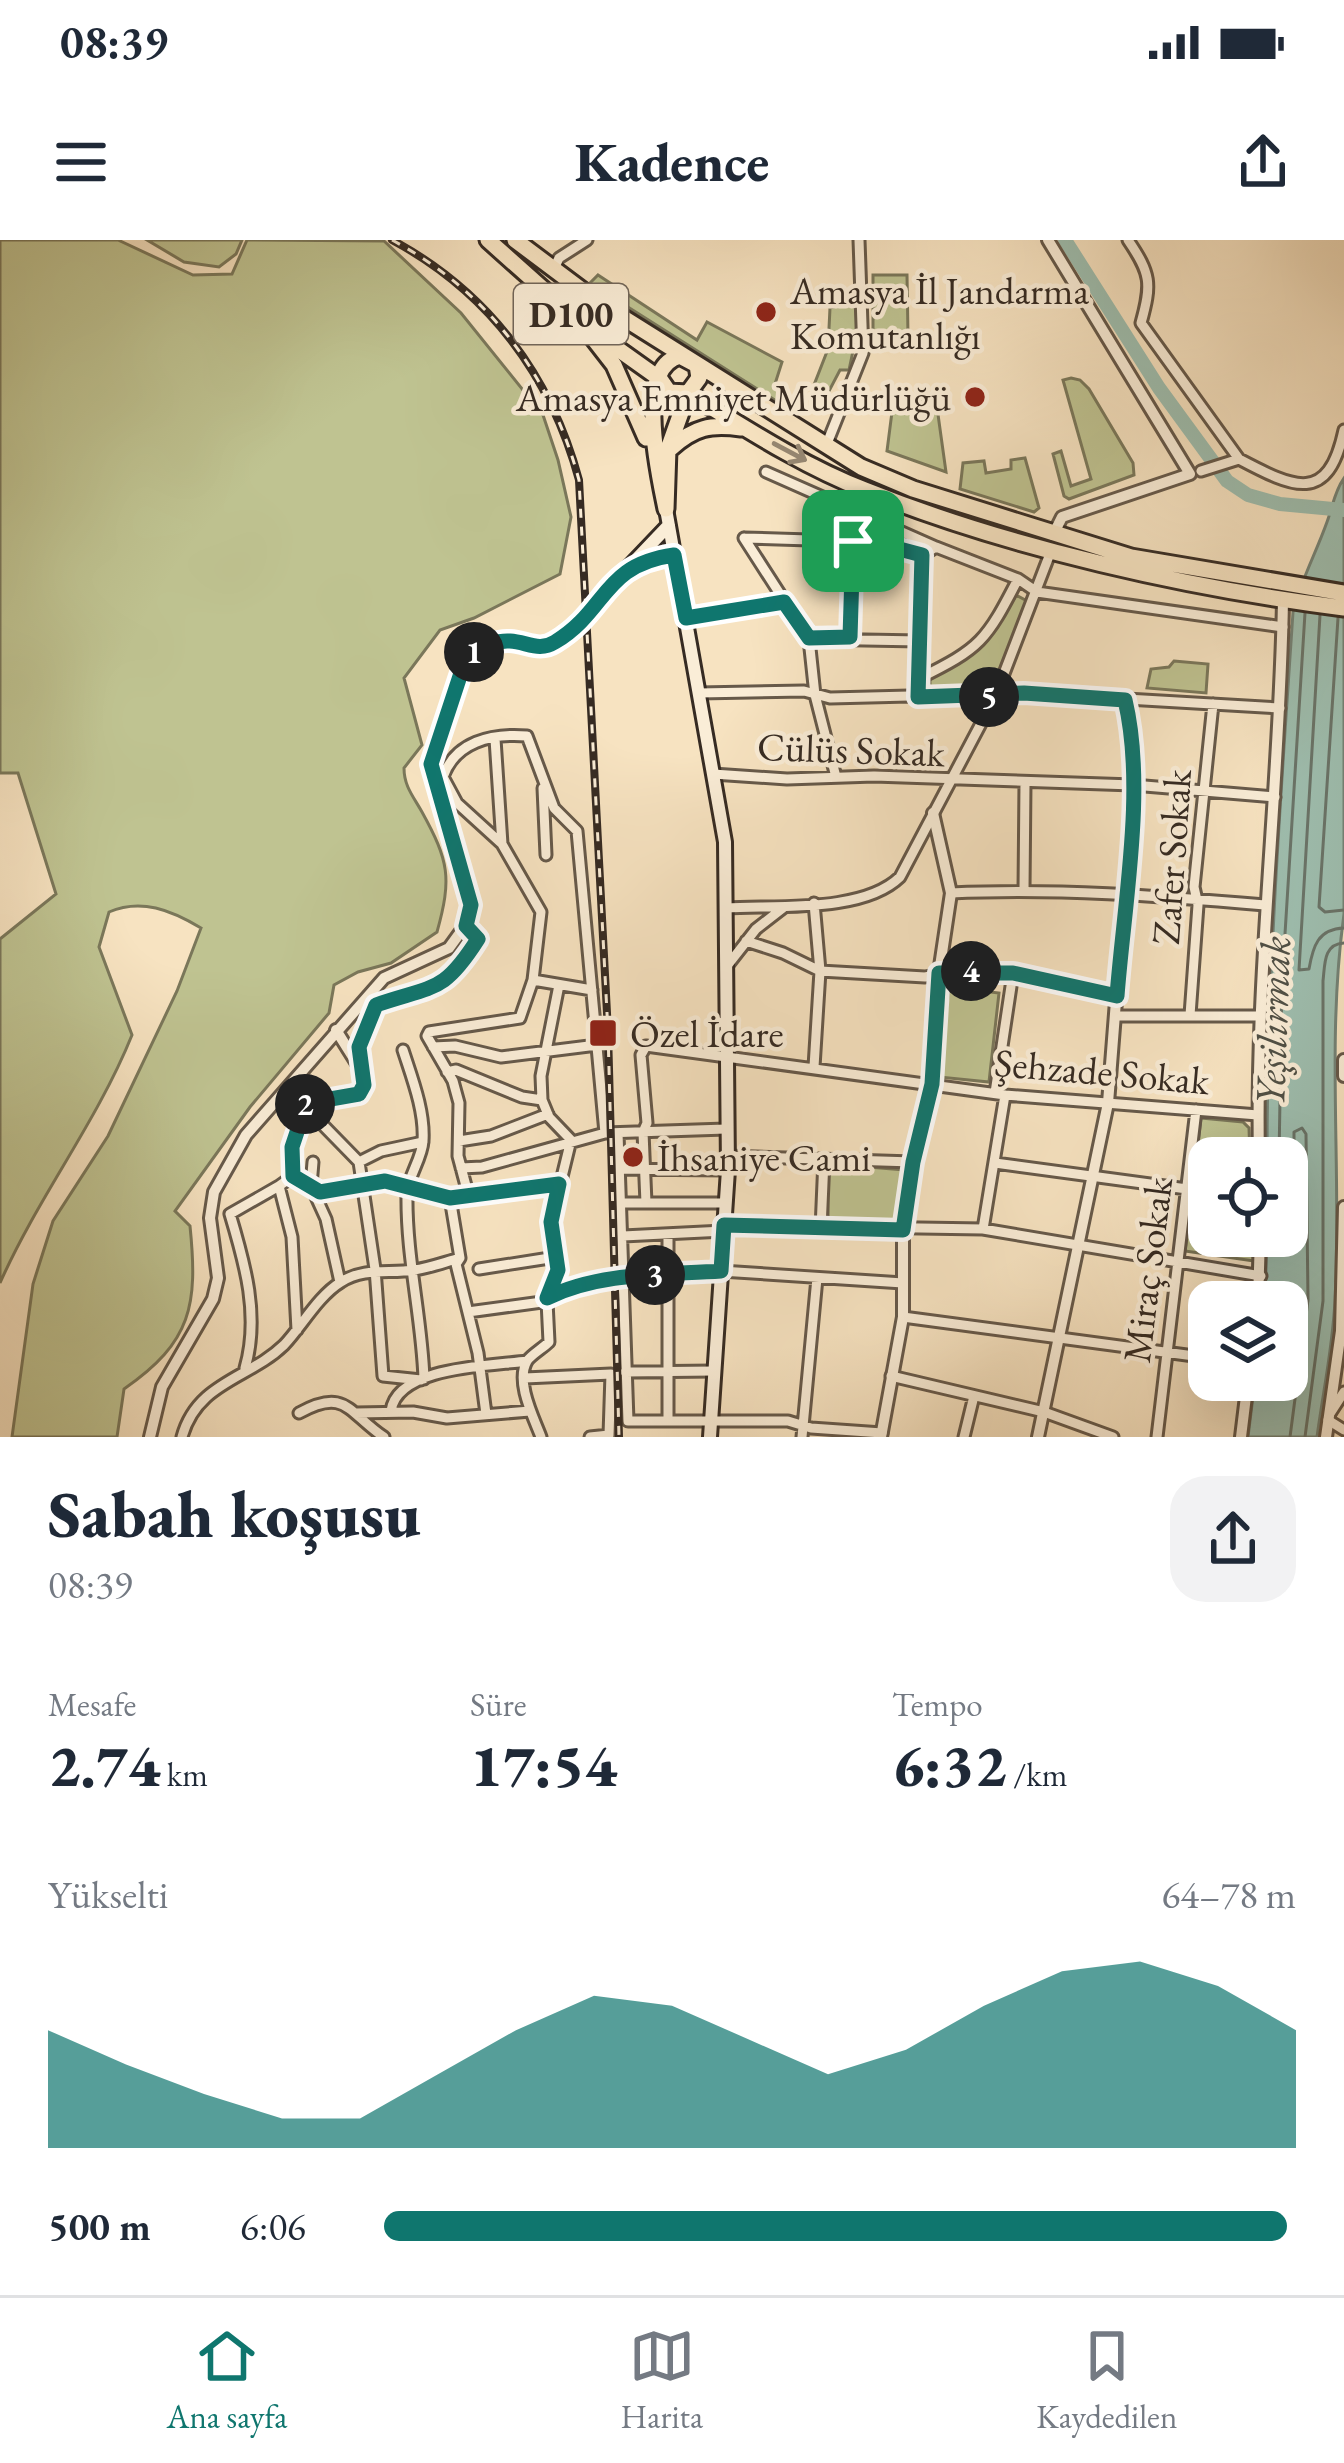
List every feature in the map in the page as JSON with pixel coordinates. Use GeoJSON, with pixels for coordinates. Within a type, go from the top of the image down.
{"type":"FeatureCollection","features":[{"type":"Feature","properties":{"kind":"highway","name":"D100"},"geometry":{"type":"LineString","coordinates":[[488,240],[580,322],[660,380],[669,392],[688,393],[863,490],[1052,543],[1344,608]]}},
{"type":"Feature","properties":{"kind":"highway","name":"D100"},"geometry":{"type":"LineString","coordinates":[[514,240],[554,271],[861,467],[1052,543]]}},
{"type":"Feature","properties":{"kind":"highway"},"geometry":{"type":"LineString","coordinates":[[580,322],[614,365],[640,419],[667,517]]}},
{"type":"Feature","properties":{"kind":"highway","name":"D100"},"geometry":{"type":"LineString","coordinates":[[660,380],[669,359],[689,359]]}},
{"type":"Feature","properties":{"kind":"highway"},"geometry":{"type":"LineString","coordinates":[[667,517],[668,449],[688,393],[699,378],[697,365],[689,359]]}},
{"type":"Feature","properties":{"kind":"highway"},"geometry":{"type":"LineString","coordinates":[[660,380],[650,425],[667,517]]}},
{"type":"Feature","properties":{"kind":"highway"},"geometry":{"type":"LineString","coordinates":[[668,449],[693,429],[713,425],[746,429]]}},
{"type":"Feature","properties":{"kind":"highway","name":"D100"},"geometry":{"type":"LineString","coordinates":[[1290,596],[1344,593]]}},
{"type":"Feature","properties":{"kind":"main road"},"geometry":{"type":"LineString","coordinates":[[667,517],[725,842],[726,1203],[710,1430]]}},
{"type":"Feature","properties":{"kind":"main road"},"geometry":{"type":"LineString","coordinates":[[628,568],[667,517]]}},
{"type":"Feature","properties":{"kind":"main road"},"geometry":{"type":"LineString","coordinates":[[628,568],[674,555]]}},
{"type":"Feature","properties":{"kind":"street"},"geometry":{"type":"LineString","coordinates":[[554,271],[559,258],[587,240]]}},
{"type":"Feature","properties":{"kind":"street"},"geometry":{"type":"LineString","coordinates":[[826,446],[863,353],[859,240]]}},
{"type":"Feature","properties":{"kind":"street"},"geometry":{"type":"LineString","coordinates":[[1048,240],[1196,473]]}},
{"type":"Feature","properties":{"kind":"street"},"geometry":{"type":"LineString","coordinates":[[1128,240],[1148,271],[1141,323],[1234,461],[1278,479],[1321,480],[1337,463],[1344,430]]}},
{"type":"Feature","properties":{"kind":"street"},"geometry":{"type":"LineString","coordinates":[[726,908],[862,900],[885,892],[900,878],[995,697],[1062,517],[1234,461]]}},
{"type":"Feature","properties":{"kind":"street"},"geometry":{"type":"LineString","coordinates":[[766,472],[1037,592],[1283,627]]}},
{"type":"Feature","properties":{"kind":"street"},"geometry":{"type":"LineString","coordinates":[[836,777],[815,695],[809,638],[744,538],[873,542],[922,555],[936,547]]}},
{"type":"Feature","properties":{"kind":"street"},"geometry":{"type":"LineString","coordinates":[[850,637],[853,541]]}},
{"type":"Feature","properties":{"kind":"street"},"geometry":{"type":"LineString","coordinates":[[918,697],[922,555]]}},
{"type":"Feature","properties":{"kind":"street"},"geometry":{"type":"LineString","coordinates":[[150,1437],[162,1388],[213,1299],[218,1278],[210,1218],[214,1192],[246,1136],[384,978],[448,948],[466,926],[471,905],[431,764],[461,673],[474,652],[508,641],[541,648],[555,642],[583,621],[628,568]]}},
{"type":"Feature","properties":{"kind":"street"},"geometry":{"type":"LineString","coordinates":[[918,679],[962,658],[990,634],[1018,580]]}},
{"type":"Feature","properties":{"kind":"street"},"geometry":{"type":"LineString","coordinates":[[1259,1137],[1265,905],[1283,627],[1290,596]]}},
{"type":"Feature","properties":{"kind":"street"},"geometry":{"type":"LineString","coordinates":[[686,618],[784,602]]}},
{"type":"Feature","properties":{"kind":"street"},"geometry":{"type":"LineString","coordinates":[[809,638],[920,641]]}},
{"type":"Feature","properties":{"kind":"street"},"geometry":{"type":"LineString","coordinates":[[699,693],[1080,694],[1280,708]]}},
{"type":"Feature","properties":{"kind":"street"},"geometry":{"type":"LineString","coordinates":[[1038,1437],[1108,1103],[1133,785],[1134,739],[1125,700]]}},
{"type":"Feature","properties":{"kind":"street","name":"Zafer Sokak"},"geometry":{"type":"LineString","coordinates":[[1190,1015],[1194,887],[1213,704]]}},
{"type":"Feature","properties":{"kind":"street"},"geometry":{"type":"LineString","coordinates":[[443,777],[449,759],[462,746],[526,736],[554,808],[577,831],[605,1133]]}},
{"type":"Feature","properties":{"kind":"street"},"geometry":{"type":"LineString","coordinates":[[495,739],[502,844]]}},
{"type":"Feature","properties":{"kind":"street"},"geometry":{"type":"LineString","coordinates":[[431,764],[458,803],[502,844],[541,912],[533,980],[520,1018],[429,1032],[427,1038],[459,1103],[461,1168],[470,1198]]}},
{"type":"Feature","properties":{"kind":"street","name":"Cülüs Sokak"},"geometry":{"type":"LineString","coordinates":[[713,774],[1133,785],[1275,797]]}},
{"type":"Feature","properties":{"kind":"street"},"geometry":{"type":"LineString","coordinates":[[542,782],[546,855]]}},
{"type":"Feature","properties":{"kind":"street"},"geometry":{"type":"LineString","coordinates":[[1024,890],[1025,783]]}},
{"type":"Feature","properties":{"kind":"street"},"geometry":{"type":"LineString","coordinates":[[618,1133],[628,1421],[668,1421],[710,1430],[788,1421],[802,1431],[881,1435],[902,1317],[903,1230],[932,1084],[939,973],[951,892],[933,813]]}},
{"type":"Feature","properties":{"kind":"street"},"geometry":{"type":"LineString","coordinates":[[951,892],[1125,893],[1265,905]]}},
{"type":"Feature","properties":{"kind":"street"},"geometry":{"type":"LineString","coordinates":[[814,903],[820,971],[814,1067]]}},
{"type":"Feature","properties":{"kind":"street"},"geometry":{"type":"LineString","coordinates":[[727,966],[775,912],[794,904]]}},
{"type":"Feature","properties":{"kind":"street"},"geometry":{"type":"LineString","coordinates":[[301,1120],[297,1116],[302,1104],[359,1094],[364,1085],[359,1047],[376,1005],[428,990],[454,976],[478,939],[466,926]]}},
{"type":"Feature","properties":{"kind":"street"},"geometry":{"type":"LineString","coordinates":[[746,941],[820,971],[925,977],[1013,973],[1117,996]]}},
{"type":"Feature","properties":{"kind":"street"},"geometry":{"type":"LineString","coordinates":[[983,1229],[995,1162],[1013,973]]}},
{"type":"Feature","properties":{"kind":"street"},"geometry":{"type":"LineString","coordinates":[[533,980],[592,990]]}},
{"type":"Feature","properties":{"kind":"street"},"geometry":{"type":"LineString","coordinates":[[560,985],[545,1054],[542,1100],[571,1140]]}},
{"type":"Feature","properties":{"kind":"street"},"geometry":{"type":"LineString","coordinates":[[1115,1016],[1262,1016]]}},
{"type":"Feature","properties":{"kind":"street"},"geometry":{"type":"LineString","coordinates":[[336,1030],[363,1073]]}},
{"type":"Feature","properties":{"kind":"street"},"geometry":{"type":"LineString","coordinates":[[433,1047],[455,1046],[501,1057],[597,1045]]}},
{"type":"Feature","properties":{"kind":"street","name":"Şehzade Sokak"},"geometry":{"type":"LineString","coordinates":[[643,1132],[647,1123],[641,1047],[727,1054],[1000,1094],[1258,1115]]}},
{"type":"Feature","properties":{"kind":"street"},"geometry":{"type":"LineString","coordinates":[[404,1050],[423,1142],[407,1189],[423,1380]]}},
{"type":"Feature","properties":{"kind":"street"},"geometry":{"type":"LineString","coordinates":[[1344,1060],[1344,1076]]}},
{"type":"Feature","properties":{"kind":"street"},"geometry":{"type":"LineString","coordinates":[[447,1072],[456,1070],[524,1098],[542,1100]]}},
{"type":"Feature","properties":{"kind":"street"},"geometry":{"type":"LineString","coordinates":[[524,1098],[529,1118]]}},
{"type":"Feature","properties":{"kind":"street","name":"Miraç Sokak"},"geometry":{"type":"LineString","coordinates":[[1156,1437],[1196,1110]]}},
{"type":"Feature","properties":{"kind":"street"},"geometry":{"type":"LineString","coordinates":[[459,1142],[548,1114]]}},
{"type":"Feature","properties":{"kind":"street"},"geometry":{"type":"LineString","coordinates":[[301,1120],[320,1121],[358,1162],[376,1269],[383,1376],[423,1380]]}},
{"type":"Feature","properties":{"kind":"street"},"geometry":{"type":"LineString","coordinates":[[293,1176],[292,1147],[301,1120]]}},
{"type":"Feature","properties":{"kind":"street"},"geometry":{"type":"LineString","coordinates":[[461,1168],[605,1133],[726,1129]]}},
{"type":"Feature","properties":{"kind":"street"},"geometry":{"type":"LineString","coordinates":[[643,1132],[646,1203]]}},
{"type":"Feature","properties":{"kind":"street"},"geometry":{"type":"LineString","coordinates":[[391,1411],[396,1394],[423,1380],[479,1364],[527,1361],[549,1342],[547,1298],[558,1270],[551,1222],[571,1140]]}},
{"type":"Feature","properties":{"kind":"street"},"geometry":{"type":"LineString","coordinates":[[358,1162],[381,1151],[423,1142]]}},
{"type":"Feature","properties":{"kind":"street"},"geometry":{"type":"LineString","coordinates":[[620,1169],[824,1160],[913,1162]]}},
{"type":"Feature","properties":{"kind":"street"},"geometry":{"type":"LineString","coordinates":[[821,1229],[824,1160]]}},
{"type":"Feature","properties":{"kind":"street"},"geometry":{"type":"LineString","coordinates":[[313,1162],[311,1186],[326,1219],[340,1282]]}},
{"type":"Feature","properties":{"kind":"street"},"geometry":{"type":"LineString","coordinates":[[995,1162],[1187,1189]]}},
{"type":"Feature","properties":{"kind":"street"},"geometry":{"type":"LineString","coordinates":[[245,1368],[252,1343],[250,1302],[246,1267],[230,1214],[293,1176]]}},
{"type":"Feature","properties":{"kind":"street"},"geometry":{"type":"LineString","coordinates":[[293,1176],[320,1192],[385,1181],[450,1198],[559,1184]]}},
{"type":"Feature","properties":{"kind":"street"},"geometry":{"type":"LineString","coordinates":[[279,1186],[292,1237],[297,1330]]}},
{"type":"Feature","properties":{"kind":"street"},"geometry":{"type":"LineString","coordinates":[[450,1198],[460,1258],[456,1264],[487,1414]]}},
{"type":"Feature","properties":{"kind":"street"},"geometry":{"type":"LineString","coordinates":[[621,1203],[726,1203]]}},
{"type":"Feature","properties":{"kind":"street"},"geometry":{"type":"LineString","coordinates":[[1327,1437],[1342,1332],[1344,1207]]}},
{"type":"Feature","properties":{"kind":"street"},"geometry":{"type":"LineString","coordinates":[[622,1236],[724,1228],[983,1229],[1261,1276]]}},
{"type":"Feature","properties":{"kind":"street"},"geometry":{"type":"LineString","coordinates":[[668,1234],[668,1421]]}},
{"type":"Feature","properties":{"kind":"street"},"geometry":{"type":"LineString","coordinates":[[479,1269],[556,1257]]}},
{"type":"Feature","properties":{"kind":"street"},"geometry":{"type":"LineString","coordinates":[[1260,1281],[1261,1257]]}},
{"type":"Feature","properties":{"kind":"street"},"geometry":{"type":"LineString","coordinates":[[182,1437],[188,1416],[202,1401],[278,1350],[340,1282],[376,1269],[413,1270],[460,1258]]}},
{"type":"Feature","properties":{"kind":"street"},"geometry":{"type":"LineString","coordinates":[[468,1312],[542,1302],[569,1287],[668,1274],[721,1271],[903,1283]]}},
{"type":"Feature","properties":{"kind":"street"},"geometry":{"type":"LineString","coordinates":[[802,1431],[817,1278]]}},
{"type":"Feature","properties":{"kind":"street"},"geometry":{"type":"LineString","coordinates":[[902,1317],[1188,1356]]}},
{"type":"Feature","properties":{"kind":"street"},"geometry":{"type":"LineString","coordinates":[[527,1361],[530,1411],[541,1437]]}},
{"type":"Feature","properties":{"kind":"street"},"geometry":{"type":"LineString","coordinates":[[625,1372],[715,1371]]}},
{"type":"Feature","properties":{"kind":"street"},"geometry":{"type":"LineString","coordinates":[[525,1378],[611,1374],[609,1436],[590,1437]]}},
{"type":"Feature","properties":{"kind":"street"},"geometry":{"type":"LineString","coordinates":[[891,1376],[1044,1412],[1113,1437]]}},
{"type":"Feature","properties":{"kind":"street"},"geometry":{"type":"LineString","coordinates":[[1328,1419],[1344,1392]]}},
{"type":"Feature","properties":{"kind":"street"},"geometry":{"type":"LineString","coordinates":[[964,1437],[974,1396]]}},
{"type":"Feature","properties":{"kind":"street"},"geometry":{"type":"LineString","coordinates":[[299,1412],[322,1400],[342,1403],[384,1437]]}},
{"type":"Feature","properties":{"kind":"street"},"geometry":{"type":"LineString","coordinates":[[1241,1437],[1245,1401]]}},
{"type":"Feature","properties":{"kind":"street"},"geometry":{"type":"LineString","coordinates":[[356,1413],[391,1411],[447,1418],[530,1411]]}},
{"type":"Feature","properties":{"kind":"street"},"geometry":{"type":"LineString","coordinates":[[1328,1419],[1344,1430]]}},
{"type":"Feature","properties":{"kind":"green space"},"geometry":{"type":"Polygon","coordinates":[[[0,240],[118,240],[193,275],[232,274],[247,240],[384,241],[461,313],[543,415],[571,517],[560,574],[440,630],[404,678],[422,745],[404,768],[406,780],[438,844],[445,870],[437,932],[391,963],[334,985],[329,1013],[250,1107],[175,1211],[190,1226],[193,1278],[186,1320],[164,1355],[124,1389],[117,1437],[12,1437],[33,1284],[53,1221],[108,1136],[177,991],[201,928],[156,908],[133,906],[109,912],[99,947],[132,1035],[0,1283],[0,939],[56,894],[18,773],[0,773],[0,240]]]}},
{"type":"Feature","properties":{"kind":"green space"},"geometry":{"type":"Polygon","coordinates":[[[147,240],[242,240],[236,254],[219,267],[184,262],[147,240]]]}},
{"type":"Feature","properties":{"kind":"green space"},"geometry":{"type":"Polygon","coordinates":[[[598,275],[697,340],[707,322],[782,362],[774,387],[793,399],[789,409],[590,283],[598,275]]]}},
{"type":"Feature","properties":{"kind":"green space"},"geometry":{"type":"Polygon","coordinates":[[[873,275],[907,275],[908,335],[873,335],[873,275]]]}},
{"type":"Feature","properties":{"kind":"green space"},"geometry":{"type":"Polygon","coordinates":[[[856,307],[857,332],[849,370],[840,370],[823,394],[814,385],[828,349],[830,308],[856,307]]]}},
{"type":"Feature","properties":{"kind":"green space"},"geometry":{"type":"Polygon","coordinates":[[[1071,378],[1089,389],[1133,463],[1134,475],[1069,499],[1064,496],[1053,454],[1061,451],[1071,486],[1091,479],[1063,380],[1071,378]]]}},
{"type":"Feature","properties":{"kind":"green space"},"geometry":{"type":"Polygon","coordinates":[[[936,400],[946,472],[887,451],[893,404],[936,400]]]}},
{"type":"Feature","properties":{"kind":"green space"},"geometry":{"type":"Polygon","coordinates":[[[1025,458],[1039,508],[1034,512],[960,489],[963,463],[984,461],[986,473],[1011,469],[1011,460],[1025,458]]]}},
{"type":"Feature","properties":{"kind":"green space"},"geometry":{"type":"Polygon","coordinates":[[[1016,595],[1027,601],[991,691],[930,687],[930,676],[982,645],[1016,595]]]}},
{"type":"Feature","properties":{"kind":"green space"},"geometry":{"type":"Polygon","coordinates":[[[1174,661],[1208,664],[1206,693],[1147,688],[1151,669],[1169,667],[1174,661]]]}},
{"type":"Feature","properties":{"kind":"green space"},"geometry":{"type":"Polygon","coordinates":[[[949,987],[999,993],[989,1082],[939,1077],[949,987]]]}},
{"type":"Feature","properties":{"kind":"green space"},"geometry":{"type":"Polygon","coordinates":[[[1201,1118],[1243,1122],[1249,1128],[1249,1137],[1199,1137],[1201,1118]]]}},
{"type":"Feature","properties":{"kind":"green space"},"geometry":{"type":"Polygon","coordinates":[[[831,1164],[905,1170],[900,1219],[894,1225],[835,1223],[828,1216],[831,1164]]]}},
{"type":"Feature","properties":{"kind":"water","name":"Yeşilırmak"},"geometry":{"type":"Polygon","coordinates":[[[1344,478],[1344,914],[1336,1011],[1337,1252],[1332,1334],[1317,1437],[1248,1437],[1252,1401],[1308,1401],[1308,1281],[1266,1281],[1266,1257],[1308,1257],[1308,1137],[1267,1137],[1268,1090],[1293,612],[1344,478]]]}},
{"type":"Feature","properties":{"kind":"waterway"},"geometry":{"type":"LineString","coordinates":[[1065,240],[1159,388],[1227,481],[1248,495],[1280,504],[1344,510]]}},
{"type":"Feature","properties":{"kind":"railway"},"geometry":{"type":"LineString","coordinates":[[392,240],[458,285],[511,340],[552,406],[579,480],[608,1032],[619,1437]]}},
{"type":"Feature","properties":{"kind":"place","name":"Amasya İl Jandarma Komutanlığı"},"geometry":{"type":"Point","coordinates":[766,312]}},
{"type":"Feature","properties":{"kind":"place","name":"Amasya Emniyet Müdürlüğü"},"geometry":{"type":"Point","coordinates":[975,397]}},
{"type":"Feature","properties":{"kind":"place","name":"Özel İdare"},"geometry":{"type":"Point","coordinates":[603,1033]}},
{"type":"Feature","properties":{"kind":"place","name":"İhsaniye Cami"},"geometry":{"type":"Point","coordinates":[633,1157]}},
{"type":"Feature","properties":{"kind":"route"},"geometry":{"type":"LineString","coordinates":[[853,541],[922,555],[918,697],[1024,693],[1125,700],[1134,739],[1133,785],[1117,996],[1013,973],[939,973],[932,1084],[903,1230],[724,1225],[721,1271],[623,1277],[569,1287],[547,1298],[558,1270],[551,1222],[559,1184],[450,1198],[385,1181],[320,1192],[293,1176],[292,1147],[301,1120],[298,1109],[302,1104],[359,1094],[364,1085],[359,1047],[376,1005],[428,990],[454,976],[478,939],[466,926],[471,905],[466,880],[431,764],[461,673],[474,652],[508,641],[541,648],[555,642],[583,621],[628,568],[674,555],[686,618],[784,602],[809,638],[850,637],[853,541]]}}]}
